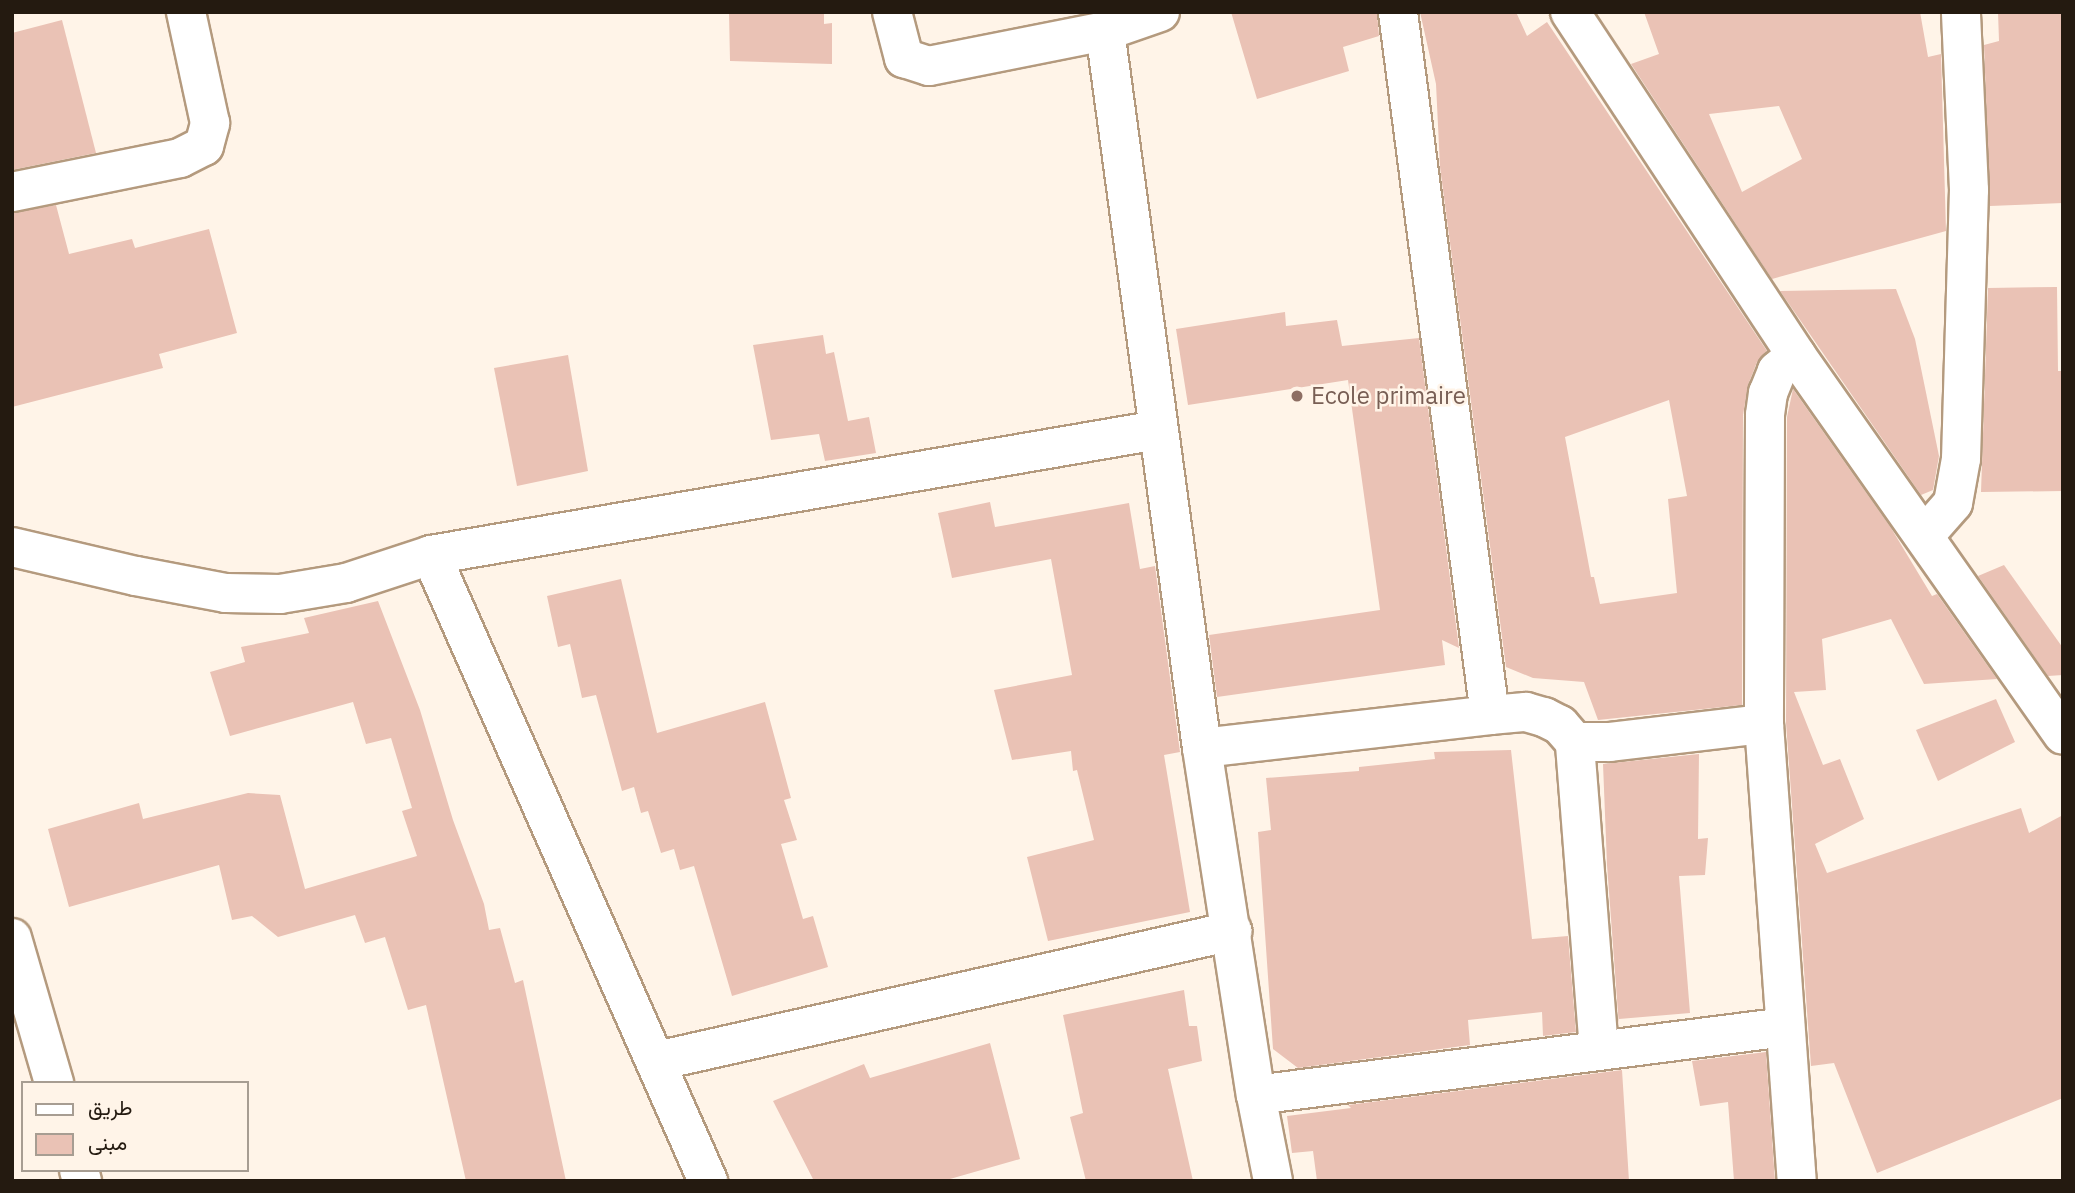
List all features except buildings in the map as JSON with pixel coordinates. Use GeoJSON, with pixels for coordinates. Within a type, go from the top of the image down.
{"type":"FeatureCollection","features":[{"type":"Feature","properties":{"kind":"street"},"geometry":{"type":"LineString","coordinates":[[12,192],[180,158],[204,146],[210,122],[186,12]]}},
{"type":"Feature","properties":{"kind":"street"},"geometry":{"type":"LineString","coordinates":[[891,12],[904,58],[929,66],[1105,31],[1160,12]]}},
{"type":"Feature","properties":{"kind":"street"},"geometry":{"type":"LineString","coordinates":[[1398,12],[1490,715]]}},
{"type":"Feature","properties":{"kind":"street"},"geometry":{"type":"LineString","coordinates":[[1570,12],[1796,355],[2063,735]]}},
{"type":"Feature","properties":{"kind":"street"},"geometry":{"type":"LineString","coordinates":[[1924,536],[1953,503],[1961,459],[1969,190],[1961,12]]}},
{"type":"Feature","properties":{"kind":"street"},"geometry":{"type":"LineString","coordinates":[[1105,31],[1202,748],[1256,1095],[1273,1181]]}},
{"type":"Feature","properties":{"kind":"street"},"geometry":{"type":"LineString","coordinates":[[1796,355],[1777,371],[1768,393],[1765,415],[1764,724],[1797,1181]]}},
{"type":"Feature","properties":{"kind":"street"},"geometry":{"type":"LineString","coordinates":[[12,547],[226,593],[280,594],[346,583],[431,555],[1158,430]]}},
{"type":"Feature","properties":{"kind":"street"},"geometry":{"type":"LineString","coordinates":[[431,555],[708,1181]]}},
{"type":"Feature","properties":{"kind":"street"},"geometry":{"type":"LineString","coordinates":[[12,577],[50,557]]}},
{"type":"Feature","properties":{"kind":"street"},"geometry":{"type":"LineString","coordinates":[[1202,748],[1526,712],[1560,725],[1575,742],[1600,1050]]}},
{"type":"Feature","properties":{"kind":"street"},"geometry":{"type":"LineString","coordinates":[[1575,742],[1610,742],[1764,724]]}},
{"type":"Feature","properties":{"kind":"street"},"geometry":{"type":"LineString","coordinates":[[657,1061],[1232,931]]}},
{"type":"Feature","properties":{"kind":"street"},"geometry":{"type":"LineString","coordinates":[[12,938],[53,1081]]}},
{"type":"Feature","properties":{"kind":"street"},"geometry":{"type":"LineString","coordinates":[[1256,1095],[1785,1027]]}},
{"type":"Feature","properties":{"kind":"place","name":"Ecole primaire"},"geometry":{"type":"Point","coordinates":[1297,396]}}]}
